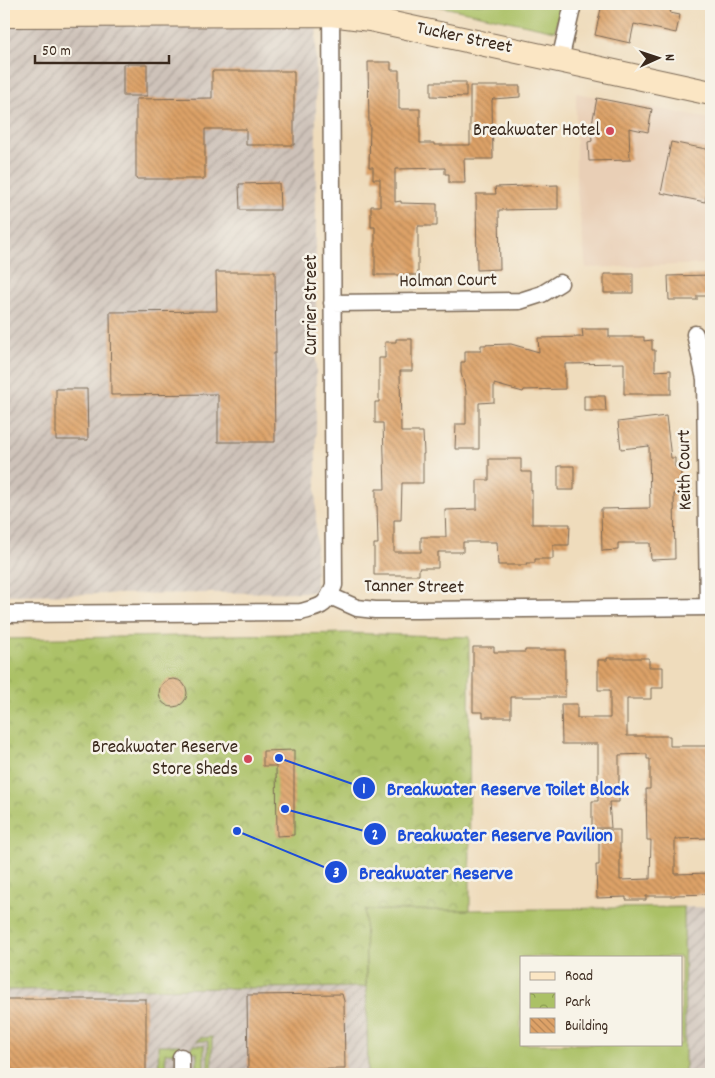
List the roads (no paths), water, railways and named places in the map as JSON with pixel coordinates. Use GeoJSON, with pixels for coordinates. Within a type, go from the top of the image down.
{"type":"FeatureCollection","features":[{"type":"Feature","properties":{"kind":"street"},"geometry":{"type":"LineString","coordinates":[[560,60],[573,4]]}},
{"type":"Feature","properties":{"kind":"street","name":"Tucker Street"},"geometry":{"type":"LineString","coordinates":[[4,15],[331,9],[711,93]]}},
{"type":"Feature","properties":{"kind":"street","name":"Currier Street"},"geometry":{"type":"LineString","coordinates":[[330,596],[334,585],[331,9]]}},
{"type":"Feature","properties":{"kind":"street","name":"Holman Court"},"geometry":{"type":"LineString","coordinates":[[332,303],[520,301],[542,294],[560,283]]}},
{"type":"Feature","properties":{"kind":"street","name":"Keith Court"},"geometry":{"type":"LineString","coordinates":[[695,334],[705,379],[710,607]]}},
{"type":"Feature","properties":{"kind":"street"},"geometry":{"type":"LineString","coordinates":[[4,614],[301,612],[322,606],[330,596]]}},
{"type":"Feature","properties":{"kind":"street","name":"Tanner Street"},"geometry":{"type":"LineString","coordinates":[[330,596],[357,608],[375,610],[710,607]]}},
{"type":"Feature","properties":{"kind":"street"},"geometry":{"type":"LineString","coordinates":[[181,1057],[181,1074]]}},
{"type":"Feature","properties":{"kind":"place","name":"Breakwater Hotel"},"geometry":{"type":"Point","coordinates":[610,131]}},
{"type":"Feature","properties":{"kind":"place","name":"Breakwater Reserve Toilet Block"},"geometry":{"type":"Point","coordinates":[279,758]}},
{"type":"Feature","properties":{"kind":"place","name":"Breakwater Reserve Store Sheds"},"geometry":{"type":"Point","coordinates":[248,759]}},
{"type":"Feature","properties":{"kind":"place","name":"Breakwater Reserve Pavilion"},"geometry":{"type":"Point","coordinates":[285,809]}},
{"type":"Feature","properties":{"kind":"place","name":"Breakwater Reserve"},"geometry":{"type":"Point","coordinates":[237,831]}}]}
